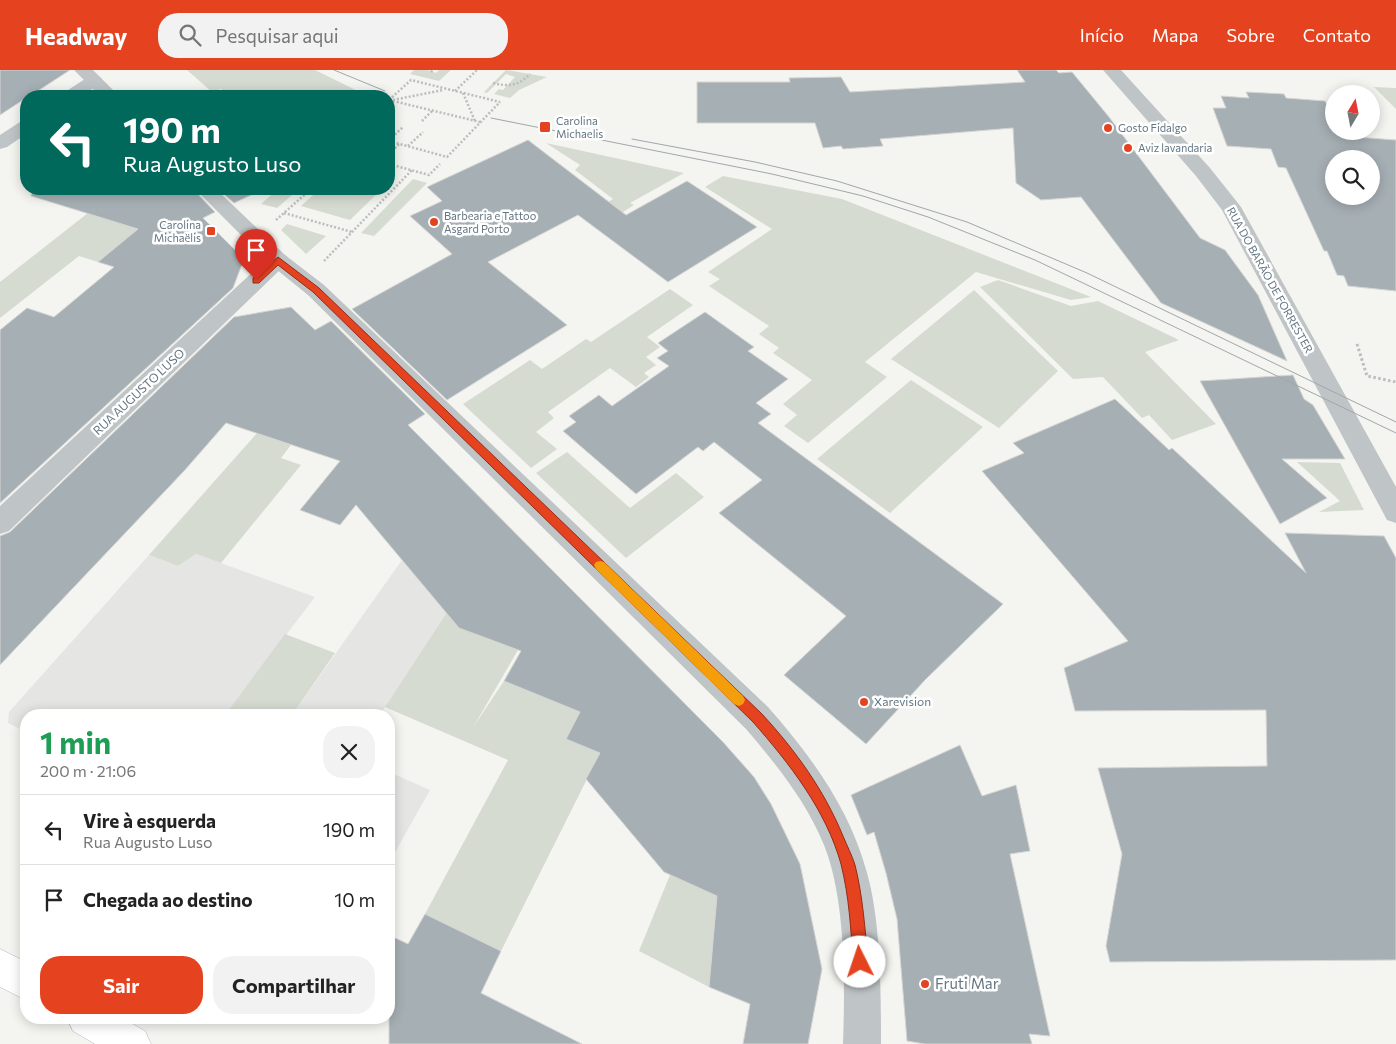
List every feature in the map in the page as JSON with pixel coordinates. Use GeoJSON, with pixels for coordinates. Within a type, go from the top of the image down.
{"type":"FeatureCollection","features":[{"type":"Feature","properties":{"kind":"main road"},"geometry":{"type":"LineString","coordinates":[[0,967],[20,979]]}},
{"type":"Feature","properties":{"kind":"main road"},"geometry":{"type":"LineString","coordinates":[[97,1024],[132,1044]]}},
{"type":"Feature","properties":{"kind":"street","name":"RUA DO BARÃO DE FORRESTER"},"geometry":{"type":"LineString","coordinates":[[1112,70],[1203,172],[1231,207],[1396,512]]}},
{"type":"Feature","properties":{"kind":"street"},"geometry":{"type":"LineString","coordinates":[[75,90],[88,75],[104,90]]}},
{"type":"Feature","properties":{"kind":"street"},"geometry":{"type":"LineString","coordinates":[[0,143],[20,130]]}},
{"type":"Feature","properties":{"kind":"street"},"geometry":{"type":"LineString","coordinates":[[211,195],[278,260],[316,290],[757,718],[784,748],[809,782],[822,805],[848,863],[856,905],[863,1001],[862,1044]]}},
{"type":"Feature","properties":{"kind":"street","name":"RUA AUGUSTO LUSO"},"geometry":{"type":"LineString","coordinates":[[0,523],[278,260]]}},
{"type":"Feature","properties":{"kind":"path"},"geometry":{"type":"LineString","coordinates":[[455,91],[477,70]]}},
{"type":"Feature","properties":{"kind":"path"},"geometry":{"type":"LineString","coordinates":[[493,83],[513,87],[526,80],[530,74]]}},
{"type":"Feature","properties":{"kind":"path"},"geometry":{"type":"LineString","coordinates":[[395,95],[411,80],[500,102],[447,157],[395,143]]}},
{"type":"Feature","properties":{"kind":"path"},"geometry":{"type":"LineString","coordinates":[[495,88],[499,85]]}},
{"type":"Feature","properties":{"kind":"path"},"geometry":{"type":"LineString","coordinates":[[395,99],[446,89]]}},
{"type":"Feature","properties":{"kind":"path"},"geometry":{"type":"LineString","coordinates":[[462,93],[475,121]]}},
{"type":"Feature","properties":{"kind":"path"},"geometry":{"type":"LineString","coordinates":[[395,101],[480,122]]}},
{"type":"Feature","properties":{"kind":"path"},"geometry":{"type":"LineString","coordinates":[[422,121],[433,111]]}},
{"type":"Feature","properties":{"kind":"path"},"geometry":{"type":"LineString","coordinates":[[395,135],[403,127]]}},
{"type":"Feature","properties":{"kind":"path"},"geometry":{"type":"LineString","coordinates":[[408,147],[423,132]]}},
{"type":"Feature","properties":{"kind":"path"},"geometry":{"type":"LineString","coordinates":[[395,148],[399,144]]}},
{"type":"Feature","properties":{"kind":"path"},"geometry":{"type":"LineString","coordinates":[[395,166],[429,175],[440,164]]}},
{"type":"Feature","properties":{"kind":"path"},"geometry":{"type":"LineString","coordinates":[[395,188],[412,170]]}},
{"type":"Feature","properties":{"kind":"path"},"geometry":{"type":"LineString","coordinates":[[272,224],[304,195]]}},
{"type":"Feature","properties":{"kind":"path"},"geometry":{"type":"LineString","coordinates":[[318,267],[388,195]]}},
{"type":"Feature","properties":{"kind":"path"},"geometry":{"type":"LineString","coordinates":[[284,213],[352,232]]}},
{"type":"Feature","properties":{"kind":"path"},"geometry":{"type":"LineString","coordinates":[[1356,344],[1367,376],[1396,382]]}},
{"type":"Feature","properties":{"kind":"shaded area"},"geometry":{"type":"Polygon","coordinates":[[[187,70],[315,70],[356,90],[221,89],[210,90],[187,70]]]}},
{"type":"Feature","properties":{"kind":"shaded area"},"geometry":{"type":"Polygon","coordinates":[[[414,70],[427,70],[436,73],[439,70],[451,70],[439,81],[410,74],[414,70]]]}},
{"type":"Feature","properties":{"kind":"shaded area"},"geometry":{"type":"Polygon","coordinates":[[[506,70],[547,77],[519,90],[510,98],[494,94],[499,89],[503,90],[515,77],[506,74],[487,93],[484,92],[506,70]]]}},
{"type":"Feature","properties":{"kind":"shaded area"},"geometry":{"type":"Polygon","coordinates":[[[1380,87],[1396,88],[1396,109],[1380,93],[1380,87]]]}},
{"type":"Feature","properties":{"kind":"shaded area"},"geometry":{"type":"Polygon","coordinates":[[[546,143],[684,173],[630,203],[634,205],[620,214],[605,204],[613,199],[575,170],[580,165],[546,143]]]}},
{"type":"Feature","properties":{"kind":"shaded area"},"geometry":{"type":"Polygon","coordinates":[[[723,176],[842,199],[1091,297],[1071,300],[976,272],[865,362],[887,377],[808,443],[784,426],[797,415],[783,404],[812,380],[773,353],[779,348],[759,334],[769,326],[709,286],[720,279],[708,272],[772,229],[705,187],[723,176]]]}},
{"type":"Feature","properties":{"kind":"shaded area"},"geometry":{"type":"Polygon","coordinates":[[[413,179],[427,183],[374,236],[361,233],[413,179]]]}},
{"type":"Feature","properties":{"kind":"shaded area"},"geometry":{"type":"Polygon","coordinates":[[[271,195],[292,195],[277,208],[261,204],[271,195]]]}},
{"type":"Feature","properties":{"kind":"shaded area"},"geometry":{"type":"Polygon","coordinates":[[[313,195],[376,195],[350,220],[301,206],[313,195]]]}},
{"type":"Feature","properties":{"kind":"shaded area"},"geometry":{"type":"Polygon","coordinates":[[[88,213],[138,229],[98,262],[79,256],[0,318],[0,282],[88,213]]]}},
{"type":"Feature","properties":{"kind":"shaded area"},"geometry":{"type":"Polygon","coordinates":[[[287,224],[326,236],[306,254],[281,230],[287,224]]]}},
{"type":"Feature","properties":{"kind":"shaded area"},"geometry":{"type":"Polygon","coordinates":[[[998,280],[1071,306],[1098,301],[1179,340],[1145,352],[1216,424],[1172,440],[1149,415],[1142,418],[1103,377],[1073,379],[980,287],[998,280]]]}},
{"type":"Feature","properties":{"kind":"shaded area"},"geometry":{"type":"Polygon","coordinates":[[[670,289],[693,305],[647,337],[660,347],[646,357],[656,365],[644,373],[649,377],[636,387],[610,368],[548,412],[554,418],[536,432],[557,449],[531,468],[463,404],[530,360],[542,369],[586,339],[591,342],[670,289]]]}},
{"type":"Feature","properties":{"kind":"shaded area"},"geometry":{"type":"Polygon","coordinates":[[[974,290],[1058,371],[999,428],[891,359],[974,290]]]}},
{"type":"Feature","properties":{"kind":"shaded area"},"geometry":{"type":"Polygon","coordinates":[[[911,380],[983,427],[890,513],[817,459],[911,380]]]}},
{"type":"Feature","properties":{"kind":"shaded area"},"geometry":{"type":"Polygon","coordinates":[[[257,433],[291,445],[281,458],[301,465],[221,563],[196,554],[178,566],[149,555],[257,433]]]}},
{"type":"Feature","properties":{"kind":"shaded area"},"geometry":{"type":"Polygon","coordinates":[[[567,452],[630,508],[676,473],[704,497],[626,558],[536,473],[567,452]]]}},
{"type":"Feature","properties":{"kind":"shaded area"},"geometry":{"type":"Polygon","coordinates":[[[1297,462],[1340,463],[1364,510],[1319,512],[1340,501],[1297,462]]]}},
{"type":"Feature","properties":{"kind":"shaded area"},"geometry":{"type":"Polygon","coordinates":[[[196,554],[315,597],[230,709],[20,709],[20,729],[8,723],[9,712],[149,555],[178,566],[196,554]]]}},
{"type":"Feature","properties":{"kind":"shaded area"},"geometry":{"type":"Polygon","coordinates":[[[402,560],[446,613],[384,709],[296,709],[402,560]]]}},
{"type":"Feature","properties":{"kind":"shaded area"},"geometry":{"type":"Polygon","coordinates":[[[456,598],[477,635],[518,650],[474,726],[504,681],[580,712],[566,739],[600,753],[501,951],[425,914],[508,760],[395,711],[395,709],[385,707],[456,598]]]}},
{"type":"Feature","properties":{"kind":"shaded area"},"geometry":{"type":"Polygon","coordinates":[[[285,634],[335,653],[296,709],[229,709],[285,634]]]}},
{"type":"Feature","properties":{"kind":"shaded area"},"geometry":{"type":"Polygon","coordinates":[[[395,775],[430,790],[395,852],[395,775]]]}},
{"type":"Feature","properties":{"kind":"shaded area"},"geometry":{"type":"Polygon","coordinates":[[[670,875],[701,888],[718,888],[709,987],[639,951],[670,875]]]}},
{"type":"Feature","properties":{"kind":"building"},"geometry":{"type":"Polygon","coordinates":[[[0,70],[70,70],[39,90],[20,90],[20,102],[0,115],[0,70]]]}},
{"type":"Feature","properties":{"kind":"building"},"geometry":{"type":"Polygon","coordinates":[[[1017,70],[1072,72],[1109,117],[1200,238],[1225,250],[1258,295],[1287,361],[1161,303],[1081,197],[1041,200],[1016,183],[1013,128],[880,139],[883,146],[843,149],[841,146],[823,148],[815,123],[697,123],[697,82],[790,82],[789,78],[841,77],[850,92],[1025,82],[1017,70]]]}},
{"type":"Feature","properties":{"kind":"building"},"geometry":{"type":"Polygon","coordinates":[[[1246,92],[1284,94],[1286,98],[1325,101],[1325,140],[1396,140],[1396,291],[1348,286],[1344,276],[1337,275],[1286,168],[1278,167],[1271,149],[1227,146],[1213,108],[1226,108],[1221,96],[1249,98],[1246,92]]]}},
{"type":"Feature","properties":{"kind":"building"},"geometry":{"type":"Polygon","coordinates":[[[528,140],[626,215],[687,181],[757,227],[668,282],[578,215],[488,262],[567,325],[447,400],[352,309],[452,254],[410,216],[442,201],[427,187],[528,140]]]}},
{"type":"Feature","properties":{"kind":"building"},"geometry":{"type":"Polygon","coordinates":[[[199,195],[215,212],[203,218],[244,259],[233,288],[0,503],[0,330],[27,308],[54,317],[114,267],[98,262],[138,229],[31,196],[199,195]]]}},
{"type":"Feature","properties":{"kind":"building"},"geometry":{"type":"Polygon","coordinates":[[[225,195],[251,195],[234,203],[225,195]]]}},
{"type":"Feature","properties":{"kind":"building"},"geometry":{"type":"Polygon","coordinates":[[[291,307],[315,330],[331,321],[425,414],[408,425],[723,742],[754,777],[771,804],[800,864],[822,969],[808,1044],[743,1044],[750,1004],[709,987],[717,896],[664,872],[586,779],[600,753],[566,739],[580,712],[504,681],[521,651],[459,628],[356,505],[340,525],[300,510],[340,461],[226,423],[184,471],[0,665],[0,536],[10,532],[234,317],[291,307]]]}},
{"type":"Feature","properties":{"kind":"building"},"geometry":{"type":"Polygon","coordinates":[[[705,312],[754,347],[748,351],[788,379],[756,403],[771,414],[758,423],[1003,604],[925,680],[866,744],[784,675],[846,616],[719,513],[762,480],[714,442],[703,451],[698,447],[636,494],[563,431],[576,422],[569,416],[599,395],[612,406],[669,366],[657,358],[668,351],[658,343],[705,312]]]}},
{"type":"Feature","properties":{"kind":"building"},"geometry":{"type":"Polygon","coordinates":[[[1293,375],[1304,399],[1313,405],[1345,459],[1282,459],[1327,498],[1280,524],[1200,381],[1293,375]]]}},
{"type":"Feature","properties":{"kind":"building"},"geometry":{"type":"Polygon","coordinates":[[[1115,399],[1169,450],[1172,448],[1306,573],[1285,533],[1384,536],[1396,558],[1396,960],[1110,962],[1106,946],[1122,854],[1098,768],[1267,766],[1266,710],[1075,711],[1064,668],[1128,641],[982,471],[1024,453],[1013,443],[1115,399]]]}},
{"type":"Feature","properties":{"kind":"building"},"geometry":{"type":"Polygon","coordinates":[[[960,745],[982,796],[1016,785],[1030,851],[1010,854],[1050,1036],[1029,1034],[1032,1044],[925,1044],[907,1041],[897,919],[874,832],[867,835],[851,795],[960,745]]]}},
{"type":"Feature","properties":{"kind":"building"},"geometry":{"type":"Polygon","coordinates":[[[425,914],[501,951],[481,993],[582,1044],[389,1044],[389,1024],[395,1024],[395,938],[408,944],[425,914]]]}},
{"type":"Feature","properties":{"kind":"tram line"},"geometry":{"type":"LineString","coordinates":[[334,70],[383,90]]}},
{"type":"Feature","properties":{"kind":"tram line"},"geometry":{"type":"LineString","coordinates":[[491,118],[772,174],[863,196],[928,217],[1035,260],[1396,433]]}},
{"type":"Feature","properties":{"kind":"tram line"},"geometry":{"type":"LineString","coordinates":[[632,139],[755,162],[837,181],[967,222],[1087,273],[1396,422]]}},
{"type":"Feature","properties":{"kind":"slow traffic"},"geometry":{"type":"LineString","coordinates":[[600,565],[739,700]]}},
{"type":"Feature","properties":{"kind":"place","name":"Carolina Michaelis"},"geometry":{"type":"Point","coordinates":[545,127]}},
{"type":"Feature","properties":{"kind":"place","name":"Gosto Fidalgo"},"geometry":{"type":"Point","coordinates":[1108,128]}},
{"type":"Feature","properties":{"kind":"place","name":"Aviz lavandaria"},"geometry":{"type":"Point","coordinates":[1128,148]}},
{"type":"Feature","properties":{"kind":"place","name":"Barbearia e Tattoo Asgard Porto"},"geometry":{"type":"Point","coordinates":[434,222]}},
{"type":"Feature","properties":{"kind":"place","name":"Carolina Michaëlis"},"geometry":{"type":"Point","coordinates":[211,231]}},
{"type":"Feature","properties":{"kind":"place","name":"Xarevision"},"geometry":{"type":"Point","coordinates":[864,702]}},
{"type":"Feature","properties":{"kind":"place","name":"Fruti Mar"},"geometry":{"type":"Point","coordinates":[925,984]}},
{"type":"Feature","properties":{"kind":"route"},"geometry":{"type":"LineString","coordinates":[[256,280],[278,260],[316,290],[757,718],[784,748],[809,782],[830,821],[848,863],[856,905],[860,962]]}}]}
